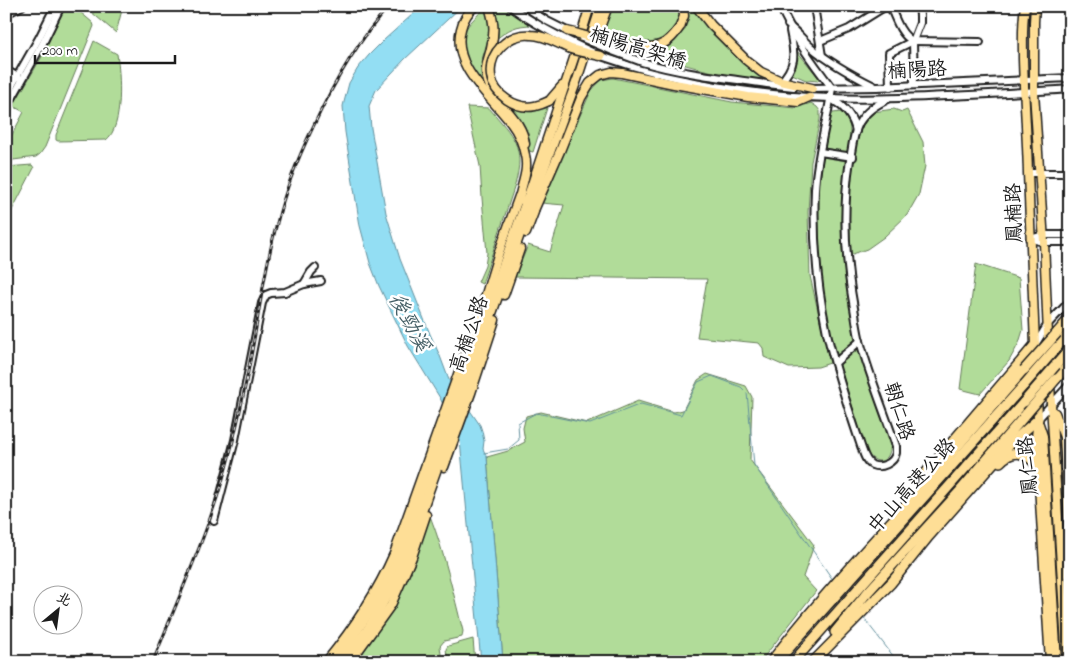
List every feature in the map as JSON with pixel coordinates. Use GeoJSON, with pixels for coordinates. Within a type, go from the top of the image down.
{"type":"FeatureCollection","features":[{"type":"Feature","properties":{"kind":"highway"},"geometry":{"type":"LineString","coordinates":[[863,553],[1070,318]]}},
{"type":"Feature","properties":{"kind":"highway","name":"中山高速公路"},"geometry":{"type":"LineString","coordinates":[[777,662],[838,587],[1024,385],[1070,332]]}},
{"type":"Feature","properties":{"kind":"highway"},"geometry":{"type":"LineString","coordinates":[[771,662],[794,632],[838,587],[911,491],[1035,345]]}},
{"type":"Feature","properties":{"kind":"highway","name":"中山高速公路"},"geometry":{"type":"LineString","coordinates":[[793,662],[1070,349]]}},
{"type":"Feature","properties":{"kind":"highway"},"geometry":{"type":"LineString","coordinates":[[813,662],[1070,363]]}},
{"type":"Feature","properties":{"kind":"highway"},"geometry":{"type":"LineString","coordinates":[[858,610],[890,583],[965,495],[1012,443],[1038,419]]}},
{"type":"Feature","properties":{"kind":"highway"},"geometry":{"type":"LineString","coordinates":[[965,495],[1008,456],[1020,454],[1028,456],[1038,468]]}},
{"type":"Feature","properties":{"kind":"main road"},"geometry":{"type":"LineString","coordinates":[[474,6],[467,14],[461,27],[459,39],[465,64],[473,77],[512,124],[520,139],[525,155]]}},
{"type":"Feature","properties":{"kind":"main road"},"geometry":{"type":"LineString","coordinates":[[489,6],[494,26],[486,70],[490,87],[520,127],[524,139],[525,175],[523,197],[516,217],[514,240]]}},
{"type":"Feature","properties":{"kind":"main road","name":"高楠公路"},"geometry":{"type":"LineString","coordinates":[[334,662],[370,612],[391,576],[400,555],[449,426],[514,240],[523,197],[574,58],[590,6]]}},
{"type":"Feature","properties":{"kind":"main road","name":"高楠公路"},"geometry":{"type":"LineString","coordinates":[[342,662],[367,630],[396,579],[409,548],[464,384],[483,304],[514,240],[531,211],[586,55],[600,6]]}},
{"type":"Feature","properties":{"kind":"main road"},"geometry":{"type":"LineString","coordinates":[[586,55],[599,30],[608,6]]}},
{"type":"Feature","properties":{"kind":"main road"},"geometry":{"type":"LineString","coordinates":[[567,31],[636,47],[644,48],[660,45],[668,41],[680,27],[684,16],[683,6]]}},
{"type":"Feature","properties":{"kind":"main road"},"geometry":{"type":"LineString","coordinates":[[696,6],[711,24],[756,68],[779,83],[812,88]]}},
{"type":"Feature","properties":{"kind":"main road"},"geometry":{"type":"LineString","coordinates":[[702,6],[719,31]]}},
{"type":"Feature","properties":{"kind":"main road","name":"鳳楠路"},"geometry":{"type":"LineString","coordinates":[[1025,6],[1023,23],[1023,80],[1038,419]]}},
{"type":"Feature","properties":{"kind":"main road","name":"鳳楠路"},"geometry":{"type":"LineString","coordinates":[[1035,6],[1034,92],[1044,239],[1052,404]]}},
{"type":"Feature","properties":{"kind":"main road"},"geometry":{"type":"LineString","coordinates":[[565,83],[549,101],[535,106],[521,106],[508,100],[499,92],[493,81],[491,70],[493,60],[502,45],[511,38],[522,35],[538,36],[572,49],[601,56]]}},
{"type":"Feature","properties":{"kind":"main road"},"geometry":{"type":"LineString","coordinates":[[514,240],[526,227],[531,211],[560,151],[581,98],[590,84],[600,75],[611,72],[622,73],[748,97],[798,102],[809,97]]}},
{"type":"Feature","properties":{"kind":"main road","name":"鳳仁路"},"geometry":{"type":"LineString","coordinates":[[1052,404],[1064,437],[1070,537]]}},
{"type":"Feature","properties":{"kind":"main road","name":"鳳仁路"},"geometry":{"type":"LineString","coordinates":[[1052,404],[1067,662]]}},
{"type":"Feature","properties":{"kind":"main road","name":"鳳仁路"},"geometry":{"type":"LineString","coordinates":[[1038,419],[1036,437],[1050,662]]}},
{"type":"Feature","properties":{"kind":"main road","name":"鳳仁路"},"geometry":{"type":"LineString","coordinates":[[1038,419],[1043,436],[1057,662]]}},
{"type":"Feature","properties":{"kind":"main road","name":"高楠公路"},"geometry":{"type":"LineString","coordinates":[[326,662],[369,602],[385,574],[449,426]]}},
{"type":"Feature","properties":{"kind":"main road","name":"高楠公路"},"geometry":{"type":"LineString","coordinates":[[350,662],[391,605],[412,557],[431,502],[449,426]]}},
{"type":"Feature","properties":{"kind":"street"},"geometry":{"type":"LineString","coordinates":[[6,14],[21,6]]}},
{"type":"Feature","properties":{"kind":"street"},"geometry":{"type":"LineString","coordinates":[[6,109],[55,6]]}},
{"type":"Feature","properties":{"kind":"street"},"geometry":{"type":"LineString","coordinates":[[6,96],[43,43],[62,6]]}},
{"type":"Feature","properties":{"kind":"street","name":"楠陽高架橋"},"geometry":{"type":"LineString","coordinates":[[510,6],[535,24],[601,56],[669,76],[767,93]]}},
{"type":"Feature","properties":{"kind":"street"},"geometry":{"type":"LineString","coordinates":[[524,6],[567,31],[608,50],[643,62],[684,71],[767,84],[779,83],[791,68],[794,58],[794,49],[788,25],[780,6]]}},
{"type":"Feature","properties":{"kind":"street"},"geometry":{"type":"LineString","coordinates":[[814,6],[822,56]]}},
{"type":"Feature","properties":{"kind":"street"},"geometry":{"type":"LineString","coordinates":[[820,41],[849,29],[886,6]]}},
{"type":"Feature","properties":{"kind":"street"},"geometry":{"type":"LineString","coordinates":[[890,6],[906,38],[913,41],[980,42]]}},
{"type":"Feature","properties":{"kind":"street"},"geometry":{"type":"LineString","coordinates":[[914,85],[913,41],[920,23],[919,6]]}},
{"type":"Feature","properties":{"kind":"street"},"geometry":{"type":"LineString","coordinates":[[788,25],[822,56],[877,87]]}},
{"type":"Feature","properties":{"kind":"street"},"geometry":{"type":"LineString","coordinates":[[788,25],[832,88]]}},
{"type":"Feature","properties":{"kind":"street"},"geometry":{"type":"LineString","coordinates":[[890,87],[890,52],[913,41]]}},
{"type":"Feature","properties":{"kind":"street"},"geometry":{"type":"LineString","coordinates":[[6,70],[20,78]]}},
{"type":"Feature","properties":{"kind":"street","name":"楠陽路"},"geometry":{"type":"LineString","coordinates":[[812,88],[890,87],[1070,78]]}},
{"type":"Feature","properties":{"kind":"street","name":"朝仁路"},"geometry":{"type":"LineString","coordinates":[[832,88],[815,188],[816,258],[827,332],[849,410],[865,458],[871,464],[878,466],[891,462],[896,455],[896,446],[860,341],[846,252],[845,218],[846,192],[856,131],[868,112],[874,106],[888,99]]}},
{"type":"Feature","properties":{"kind":"street","name":"楠陽路"},"geometry":{"type":"LineString","coordinates":[[767,93],[809,97],[888,99],[1070,89]]}},
{"type":"Feature","properties":{"kind":"street"},"geometry":{"type":"LineString","coordinates":[[830,98],[845,109],[851,117],[856,131]]}},
{"type":"Feature","properties":{"kind":"street"},"geometry":{"type":"LineString","coordinates":[[820,152],[852,157]]}},
{"type":"Feature","properties":{"kind":"street"},"geometry":{"type":"LineString","coordinates":[[1028,173],[1070,173]]}},
{"type":"Feature","properties":{"kind":"street"},"geometry":{"type":"LineString","coordinates":[[1044,239],[1070,235]]}},
{"type":"Feature","properties":{"kind":"street"},"geometry":{"type":"LineString","coordinates":[[1030,239],[1070,242]]}},
{"type":"Feature","properties":{"kind":"street"},"geometry":{"type":"LineString","coordinates":[[304,284],[315,268]]}},
{"type":"Feature","properties":{"kind":"street"},"geometry":{"type":"LineString","coordinates":[[214,521],[235,440],[262,303],[266,295],[285,292],[304,284],[321,281]]}},
{"type":"Feature","properties":{"kind":"street"},"geometry":{"type":"LineString","coordinates":[[1035,345],[1048,324],[1070,301]]}},
{"type":"Feature","properties":{"kind":"street"},"geometry":{"type":"LineString","coordinates":[[835,363],[860,341]]}},
{"type":"Feature","properties":{"kind":"street"},"geometry":{"type":"LineString","coordinates":[[1038,419],[1070,384]]}},
{"type":"Feature","properties":{"kind":"green space"},"geometry":{"type":"Polygon","coordinates":[[[65,6],[73,6],[94,26],[45,147],[36,157],[6,161],[6,146],[24,112],[13,106],[41,58],[65,6]]]}},
{"type":"Feature","properties":{"kind":"green space"},"geometry":{"type":"Polygon","coordinates":[[[84,6],[123,6],[116,33],[84,6]]]}},
{"type":"Feature","properties":{"kind":"green space"},"geometry":{"type":"Polygon","coordinates":[[[493,6],[507,6],[534,25],[513,28],[495,40],[493,6]]]}},
{"type":"Feature","properties":{"kind":"green space"},"geometry":{"type":"Polygon","coordinates":[[[611,6],[691,6],[750,70],[764,80],[716,73],[683,64],[603,36],[601,33],[611,6]]]}},
{"type":"Feature","properties":{"kind":"green space"},"geometry":{"type":"Polygon","coordinates":[[[487,7],[490,32],[481,63],[487,91],[470,67],[465,56],[462,38],[468,25],[487,7]]]}},
{"type":"Feature","properties":{"kind":"green space"},"geometry":{"type":"Polygon","coordinates":[[[94,41],[117,54],[119,100],[116,124],[106,140],[58,141],[56,140],[56,135],[94,41]]]}},
{"type":"Feature","properties":{"kind":"green space"},"geometry":{"type":"Polygon","coordinates":[[[797,51],[818,77],[818,81],[806,80],[792,74],[796,66],[797,51]]]}},
{"type":"Feature","properties":{"kind":"green space"},"geometry":{"type":"Polygon","coordinates":[[[613,78],[732,102],[796,108],[811,103],[817,107],[820,111],[820,119],[811,162],[808,212],[810,276],[830,363],[818,367],[789,368],[764,357],[763,348],[759,343],[697,337],[707,279],[515,277],[528,245],[550,252],[564,205],[541,203],[591,91],[601,80],[613,78]]]}},
{"type":"Feature","properties":{"kind":"green space"},"geometry":{"type":"Polygon","coordinates":[[[502,98],[511,104],[548,105],[533,152],[529,151],[527,141],[502,98]]]}},
{"type":"Feature","properties":{"kind":"green space"},"geometry":{"type":"Polygon","coordinates":[[[467,107],[489,108],[511,134],[518,151],[519,160],[515,185],[482,284],[478,282],[485,266],[487,253],[480,166],[467,107]]]}},
{"type":"Feature","properties":{"kind":"green space"},"geometry":{"type":"Polygon","coordinates":[[[894,109],[902,112],[907,110],[923,142],[925,166],[919,194],[907,215],[884,237],[867,249],[850,255],[848,220],[850,184],[856,145],[862,126],[873,112],[894,109]]]}},
{"type":"Feature","properties":{"kind":"green space"},"geometry":{"type":"Polygon","coordinates":[[[841,112],[848,120],[850,131],[847,154],[824,150],[830,117],[833,113],[841,112]]]}},
{"type":"Feature","properties":{"kind":"green space"},"geometry":{"type":"Polygon","coordinates":[[[823,157],[846,161],[841,227],[842,249],[857,340],[837,358],[824,302],[817,246],[817,208],[823,157]]]}},
{"type":"Feature","properties":{"kind":"green space"},"geometry":{"type":"Polygon","coordinates":[[[32,165],[34,168],[6,222],[6,167],[32,165]]]}},
{"type":"Feature","properties":{"kind":"green space"},"geometry":{"type":"Polygon","coordinates":[[[976,264],[1019,278],[1023,330],[1019,343],[1009,361],[980,394],[960,389],[976,264]]]}},
{"type":"Feature","properties":{"kind":"green space"},"geometry":{"type":"Polygon","coordinates":[[[859,347],[890,441],[887,457],[880,461],[872,458],[867,453],[839,364],[859,347]]]}},
{"type":"Feature","properties":{"kind":"green space"},"geometry":{"type":"Polygon","coordinates":[[[707,374],[746,386],[752,397],[750,460],[814,545],[803,577],[816,591],[760,662],[503,662],[487,457],[508,451],[525,442],[523,428],[526,416],[541,412],[587,423],[638,401],[674,412],[683,410],[698,380],[707,374]]]}},
{"type":"Feature","properties":{"kind":"green space"},"geometry":{"type":"Polygon","coordinates":[[[430,516],[448,574],[463,631],[462,637],[444,641],[440,646],[442,662],[357,662],[396,602],[415,563],[430,516]]]}},
{"type":"Feature","properties":{"kind":"green space"},"geometry":{"type":"Polygon","coordinates":[[[473,639],[475,662],[448,662],[446,649],[448,646],[473,639]]]}},
{"type":"Feature","properties":{"kind":"water","name":"後勁溪"},"geometry":{"type":"Polygon","coordinates":[[[422,6],[462,6],[405,59],[376,90],[369,106],[371,128],[386,213],[400,259],[449,380],[480,425],[482,431],[483,449],[487,457],[503,662],[481,662],[460,440],[440,398],[408,346],[370,263],[360,226],[345,132],[343,106],[349,83],[358,68],[384,40],[422,6]]]}},
{"type":"Feature","properties":{"kind":"waterway"},"geometry":{"type":"LineString","coordinates":[[484,453],[508,449],[519,440],[518,423],[536,413],[590,424],[641,404],[681,415],[698,382],[712,376],[741,387],[747,393],[754,465],[833,580]]}},
{"type":"Feature","properties":{"kind":"waterway"},"geometry":{"type":"LineString","coordinates":[[862,616],[894,657]]}},
{"type":"Feature","properties":{"kind":"railway"},"geometry":{"type":"LineString","coordinates":[[153,662],[195,559],[223,480],[244,394],[270,250],[288,186],[307,139],[337,79],[366,34],[389,6]]}}]}
